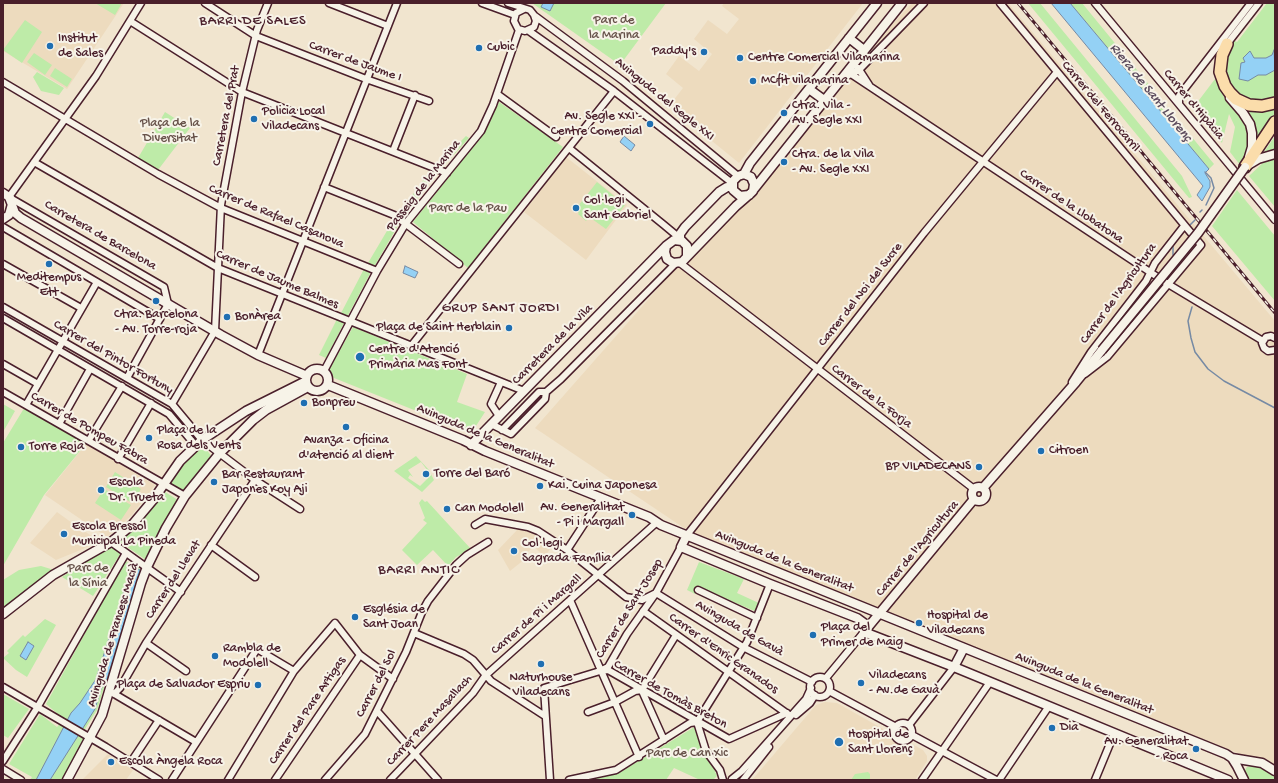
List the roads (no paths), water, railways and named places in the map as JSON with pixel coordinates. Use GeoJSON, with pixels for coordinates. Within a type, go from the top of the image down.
{"type":"FeatureCollection","features":[{"type":"Feature","properties":{"kind":"highway"},"geometry":{"type":"LineString","coordinates":[[1224,43],[1220,72],[1225,86],[1230,93],[1236,99],[1250,105],[1262,106],[1275,103]]}},
{"type":"Feature","properties":{"kind":"highway"},"geometry":{"type":"LineString","coordinates":[[1246,167],[1275,122]]}},
{"type":"Feature","properties":{"kind":"street"},"geometry":{"type":"LineString","coordinates":[[3,219],[9,215],[8,198],[96,76],[141,3]]}},
{"type":"Feature","properties":{"kind":"street","name":"Carrer de Jaume I"},"geometry":{"type":"LineString","coordinates":[[205,3],[256,36],[366,79],[429,101]]}},
{"type":"Feature","properties":{"kind":"street","name":"Carretera del Prat"},"geometry":{"type":"LineString","coordinates":[[215,331],[221,208],[242,92],[256,36],[268,3]]}},
{"type":"Feature","properties":{"kind":"street"},"geometry":{"type":"LineString","coordinates":[[329,3],[388,26]]}},
{"type":"Feature","properties":{"kind":"street"},"geometry":{"type":"LineString","coordinates":[[258,355],[397,3]]}},
{"type":"Feature","properties":{"kind":"street"},"geometry":{"type":"LineString","coordinates":[[482,3],[515,15]]}},
{"type":"Feature","properties":{"kind":"street"},"geometry":{"type":"LineString","coordinates":[[508,3],[530,10],[535,16],[535,25],[529,31],[520,30],[514,23],[515,15],[524,9]]}},
{"type":"Feature","properties":{"kind":"street"},"geometry":{"type":"LineString","coordinates":[[679,240],[680,234],[695,217],[720,192],[726,187],[732,185],[741,175],[877,3]]}},
{"type":"Feature","properties":{"kind":"street"},"geometry":{"type":"LineString","coordinates":[[857,67],[864,50],[902,3]]}},
{"type":"Feature","properties":{"kind":"street"},"geometry":{"type":"LineString","coordinates":[[652,262],[667,259],[678,263],[687,256],[736,206],[752,192],[824,100],[847,75],[924,3]]}},
{"type":"Feature","properties":{"kind":"street","name":"Carrer del Ferrocarril"},"geometry":{"type":"LineString","coordinates":[[1000,3],[1184,226]]}},
{"type":"Feature","properties":{"kind":"street","name":"Carrer d'Hipàcia"},"geometry":{"type":"LineString","coordinates":[[1095,3],[1275,220]]}},
{"type":"Feature","properties":{"kind":"street"},"geometry":{"type":"LineString","coordinates":[[1246,167],[1252,147],[1252,133],[1250,124],[1243,113],[1225,94],[1218,80],[1216,63],[1224,43],[1251,3]]}},
{"type":"Feature","properties":{"kind":"street"},"geometry":{"type":"LineString","coordinates":[[1179,104],[1181,94],[1259,3]]}},
{"type":"Feature","properties":{"kind":"street","name":"Avinguda del Segle XXI"},"geometry":{"type":"LineString","coordinates":[[535,16],[623,81],[741,175]]}},
{"type":"Feature","properties":{"kind":"street"},"geometry":{"type":"LineString","coordinates":[[130,21],[242,92],[447,173]]}},
{"type":"Feature","properties":{"kind":"street","name":"Passeig de la Marina"},"geometry":{"type":"LineString","coordinates":[[324,371],[377,271],[406,223],[481,131],[497,94],[520,30]]}},
{"type":"Feature","properties":{"kind":"street","name":"Avinguda del Segle XXI"},"geometry":{"type":"LineString","coordinates":[[529,31],[614,91],[732,185]]}},
{"type":"Feature","properties":{"kind":"street"},"geometry":{"type":"LineString","coordinates":[[849,38],[864,50]]}},
{"type":"Feature","properties":{"kind":"street","name":"Carrer de la Llobatona"},"geometry":{"type":"LineString","coordinates":[[857,67],[870,86]]}},
{"type":"Feature","properties":{"kind":"street","name":"Carrer del Noi del Sucre"},"geometry":{"type":"LineString","coordinates":[[687,535],[924,233],[1057,72]]}},
{"type":"Feature","properties":{"kind":"street","name":"Carrer de la Llobatona"},"geometry":{"type":"LineString","coordinates":[[847,75],[870,86],[1168,284],[1263,341],[1263,346],[1266,350],[1270,352],[1275,350]]}},
{"type":"Feature","properties":{"kind":"street","name":"Carrer de Rafael Casanova"},"geometry":{"type":"LineString","coordinates":[[3,82],[221,208],[377,271]]}},
{"type":"Feature","properties":{"kind":"street"},"geometry":{"type":"LineString","coordinates":[[1164,86],[1174,95],[1181,94]]}},
{"type":"Feature","properties":{"kind":"street"},"geometry":{"type":"LineString","coordinates":[[809,88],[824,100]]}},
{"type":"Feature","properties":{"kind":"street"},"geometry":{"type":"LineString","coordinates":[[411,346],[614,91]]}},
{"type":"Feature","properties":{"kind":"street"},"geometry":{"type":"LineString","coordinates":[[497,94],[556,138]]}},
{"type":"Feature","properties":{"kind":"street"},"geometry":{"type":"LineString","coordinates":[[393,151],[415,95]]}},
{"type":"Feature","properties":{"kind":"street"},"geometry":{"type":"LineString","coordinates":[[569,148],[676,235],[679,240],[687,246],[687,256]]}},
{"type":"Feature","properties":{"kind":"street"},"geometry":{"type":"LineString","coordinates":[[1246,167],[1258,159],[1275,154]]}},
{"type":"Feature","properties":{"kind":"street","name":"Carrer de Jaume Balmes"},"geometry":{"type":"LineString","coordinates":[[34,162],[218,268],[524,391]]}},
{"type":"Feature","properties":{"kind":"street","name":"Carrer de l'Agricultura"},"geometry":{"type":"LineString","coordinates":[[1076,382],[1198,233],[1246,167]]}},
{"type":"Feature","properties":{"kind":"street"},"geometry":{"type":"LineString","coordinates":[[741,175],[752,179],[752,192]]}},
{"type":"Feature","properties":{"kind":"street"},"geometry":{"type":"LineString","coordinates":[[732,185],[735,192],[740,196],[752,192]]}},
{"type":"Feature","properties":{"kind":"street"},"geometry":{"type":"LineString","coordinates":[[324,187],[394,215],[459,264]]}},
{"type":"Feature","properties":{"kind":"street","name":"Carretera de Barcelona"},"geometry":{"type":"LineString","coordinates":[[8,198],[16,213],[21,218],[215,331],[307,381]]}},
{"type":"Feature","properties":{"kind":"street","name":"Carretera de Barcelona"},"geometry":{"type":"LineString","coordinates":[[8,198],[164,287],[168,304]]}},
{"type":"Feature","properties":{"kind":"street"},"geometry":{"type":"LineString","coordinates":[[3,219],[21,218]]}},
{"type":"Feature","properties":{"kind":"street","name":"Carrer de l'Agricultura"},"geometry":{"type":"LineString","coordinates":[[983,488],[1067,391],[1107,356],[1201,245],[1184,226],[1155,263],[1146,281],[1091,352],[1067,391]]}},
{"type":"Feature","properties":{"kind":"street"},"geometry":{"type":"LineString","coordinates":[[3,227],[160,319]]}},
{"type":"Feature","properties":{"kind":"street"},"geometry":{"type":"LineString","coordinates":[[667,259],[665,255],[665,248],[670,241],[679,240]]}},
{"type":"Feature","properties":{"kind":"street","name":"Carretera de la Vila"},"geometry":{"type":"LineString","coordinates":[[471,445],[665,248]]}},
{"type":"Feature","properties":{"kind":"street","name":"Carrer de la Forja"},"geometry":{"type":"LineString","coordinates":[[678,263],[816,370],[974,489]]}},
{"type":"Feature","properties":{"kind":"street","name":"Carretera de la Vila"},"geometry":{"type":"LineString","coordinates":[[546,392],[545,399],[511,434],[502,430],[539,392],[546,392],[561,379],[678,263]]}},
{"type":"Feature","properties":{"kind":"street"},"geometry":{"type":"LineString","coordinates":[[3,264],[81,308]]}},
{"type":"Feature","properties":{"kind":"street"},"geometry":{"type":"LineString","coordinates":[[26,406],[57,349],[97,282]]}},
{"type":"Feature","properties":{"kind":"street"},"geometry":{"type":"LineString","coordinates":[[127,378],[168,304]]}},
{"type":"Feature","properties":{"kind":"street","name":"Carrer del Pintor Fortuny"},"geometry":{"type":"LineString","coordinates":[[3,307],[172,404],[199,443]]}},
{"type":"Feature","properties":{"kind":"street","name":"Carrer del Pintor Fortuny"},"geometry":{"type":"LineString","coordinates":[[3,318],[169,414],[199,443]]}},
{"type":"Feature","properties":{"kind":"street"},"geometry":{"type":"LineString","coordinates":[[172,404],[215,331]]}},
{"type":"Feature","properties":{"kind":"street"},"geometry":{"type":"LineString","coordinates":[[1263,341],[1269,336],[1275,338]]}},
{"type":"Feature","properties":{"kind":"street"},"geometry":{"type":"LineString","coordinates":[[3,364],[38,384]]}},
{"type":"Feature","properties":{"kind":"street"},"geometry":{"type":"LineString","coordinates":[[58,424],[90,369]]}},
{"type":"Feature","properties":{"kind":"street"},"geometry":{"type":"LineString","coordinates":[[3,614],[53,575],[111,542],[139,517],[164,485],[180,460],[199,443],[246,411],[307,381],[314,370],[324,371],[328,377],[328,385],[324,390],[319,392],[313,391],[307,381]]}},
{"type":"Feature","properties":{"kind":"street","name":"Avinguda de Francesc Macià"},"geometry":{"type":"LineString","coordinates":[[67,780],[88,737],[102,715],[112,692],[141,583],[166,528],[185,496],[219,454],[259,415],[307,381]]}},
{"type":"Feature","properties":{"kind":"street"},"geometry":{"type":"LineString","coordinates":[[499,416],[491,404],[501,382]]}},
{"type":"Feature","properties":{"kind":"street","name":"Avinguda de la Generalitat"},"geometry":{"type":"LineString","coordinates":[[328,385],[649,517],[656,523],[1232,758],[1268,766],[1275,771]]}},
{"type":"Feature","properties":{"kind":"street"},"geometry":{"type":"LineString","coordinates":[[89,440],[122,386]]}},
{"type":"Feature","properties":{"kind":"street","name":"Carrer de Pompeu Fabra"},"geometry":{"type":"LineString","coordinates":[[3,392],[185,496]]}},
{"type":"Feature","properties":{"kind":"street"},"geometry":{"type":"LineString","coordinates":[[118,459],[151,404]]}},
{"type":"Feature","properties":{"kind":"street"},"geometry":{"type":"LineString","coordinates":[[491,424],[502,430]]}},
{"type":"Feature","properties":{"kind":"street"},"geometry":{"type":"LineString","coordinates":[[199,443],[219,454],[255,480],[300,509]]}},
{"type":"Feature","properties":{"kind":"street","name":"Carrer del Llevat"},"geometry":{"type":"LineString","coordinates":[[112,692],[120,688],[146,643],[255,480]]}},
{"type":"Feature","properties":{"kind":"street"},"geometry":{"type":"LineString","coordinates":[[979,487],[983,488],[986,494],[984,498],[978,500],[974,499],[972,495],[974,489],[979,487]]}},
{"type":"Feature","properties":{"kind":"street"},"geometry":{"type":"LineString","coordinates":[[567,550],[601,498]]}},
{"type":"Feature","properties":{"kind":"street","name":"Carrer de l'Agricultura"},"geometry":{"type":"LineString","coordinates":[[866,629],[974,499]]}},
{"type":"Feature","properties":{"kind":"street"},"geometry":{"type":"LineString","coordinates":[[475,525],[485,519],[528,527],[567,550],[629,598],[642,600],[656,593]]}},
{"type":"Feature","properties":{"kind":"street","name":"Carrer de Pi i Margall"},"geometry":{"type":"LineString","coordinates":[[485,676],[656,523]]}},
{"type":"Feature","properties":{"kind":"street"},"geometry":{"type":"LineString","coordinates":[[687,535],[681,547],[857,618],[866,629],[1114,734],[1228,780]]}},
{"type":"Feature","properties":{"kind":"street"},"geometry":{"type":"LineString","coordinates":[[111,542],[181,592]]}},
{"type":"Feature","properties":{"kind":"street","name":"Carrer del Sol"},"geometry":{"type":"LineString","coordinates":[[325,780],[365,734],[393,679],[422,612],[441,582],[466,555],[488,542]]}},
{"type":"Feature","properties":{"kind":"street"},"geometry":{"type":"LineString","coordinates":[[211,545],[254,577]]}},
{"type":"Feature","properties":{"kind":"street","name":"Carrer de Sant Josep"},"geometry":{"type":"LineString","coordinates":[[546,716],[544,688],[600,671],[608,667],[656,593],[681,547]]}},
{"type":"Feature","properties":{"kind":"street"},"geometry":{"type":"LineString","coordinates":[[3,761],[38,708],[126,553]]}},
{"type":"Feature","properties":{"kind":"street"},"geometry":{"type":"LineString","coordinates":[[770,584],[747,642],[697,722],[706,751],[729,780],[742,772],[789,714],[806,699],[811,685],[817,678],[826,678]]}},
{"type":"Feature","properties":{"kind":"street"},"geometry":{"type":"LineString","coordinates":[[698,590],[757,618]]}},
{"type":"Feature","properties":{"kind":"street","name":"Avinguda de Gavà"},"geometry":{"type":"LineString","coordinates":[[656,593],[743,647],[811,685]]}},
{"type":"Feature","properties":{"kind":"street"},"geometry":{"type":"LineString","coordinates":[[570,600],[600,671],[639,756]]}},
{"type":"Feature","properties":{"kind":"street","name":"Carrer d'Enric Granados"},"geometry":{"type":"LineString","coordinates":[[643,611],[789,714]]}},
{"type":"Feature","properties":{"kind":"street"},"geometry":{"type":"LineString","coordinates":[[228,780],[294,671],[335,623],[360,655],[393,679]]}},
{"type":"Feature","properties":{"kind":"street"},"geometry":{"type":"LineString","coordinates":[[826,678],[866,629]]}},
{"type":"Feature","properties":{"kind":"street"},"geometry":{"type":"LineString","coordinates":[[414,633],[464,654],[476,663],[485,676],[546,716],[550,780]]}},
{"type":"Feature","properties":{"kind":"street"},"geometry":{"type":"LineString","coordinates":[[642,690],[676,634]]}},
{"type":"Feature","properties":{"kind":"street"},"geometry":{"type":"LineString","coordinates":[[146,643],[186,671]]}},
{"type":"Feature","properties":{"kind":"street"},"geometry":{"type":"LineString","coordinates":[[909,725],[954,667],[964,648]]}},
{"type":"Feature","properties":{"kind":"street"},"geometry":{"type":"LineString","coordinates":[[172,780],[257,649],[294,671]]}},
{"type":"Feature","properties":{"kind":"street","name":"Carrer del Pare Artigas"},"geometry":{"type":"LineString","coordinates":[[275,780],[360,655]]}},
{"type":"Feature","properties":{"kind":"street","name":"Carrer de Tomàs Breton"},"geometry":{"type":"LineString","coordinates":[[600,671],[608,670],[729,740],[789,714]]}},
{"type":"Feature","properties":{"kind":"street","name":"Carrer Pere Masallach"},"geometry":{"type":"LineString","coordinates":[[390,780],[473,693],[485,676]]}},
{"type":"Feature","properties":{"kind":"street"},"geometry":{"type":"LineString","coordinates":[[816,695],[822,696],[829,691],[830,686],[826,678]]}},
{"type":"Feature","properties":{"kind":"street"},"geometry":{"type":"LineString","coordinates":[[922,780],[990,682]]}},
{"type":"Feature","properties":{"kind":"street"},"geometry":{"type":"LineString","coordinates":[[811,685],[816,695]]}},
{"type":"Feature","properties":{"kind":"street"},"geometry":{"type":"LineString","coordinates":[[3,687],[159,780]]}},
{"type":"Feature","properties":{"kind":"street"},"geometry":{"type":"LineString","coordinates":[[588,712],[615,702],[635,691],[642,690]]}},
{"type":"Feature","properties":{"kind":"street"},"geometry":{"type":"LineString","coordinates":[[642,690],[664,740]]}},
{"type":"Feature","properties":{"kind":"street"},"geometry":{"type":"LineString","coordinates":[[829,691],[896,726]]}},
{"type":"Feature","properties":{"kind":"street"},"geometry":{"type":"LineString","coordinates":[[112,692],[196,742]]}},
{"type":"Feature","properties":{"kind":"street"},"geometry":{"type":"LineString","coordinates":[[742,780],[765,751],[816,695]]}},
{"type":"Feature","properties":{"kind":"street"},"geometry":{"type":"LineString","coordinates":[[912,735],[997,780],[1049,706]]}},
{"type":"Feature","properties":{"kind":"street"},"geometry":{"type":"LineString","coordinates":[[377,711],[438,780]]}},
{"type":"Feature","properties":{"kind":"street"},"geometry":{"type":"LineString","coordinates":[[131,762],[159,720]]}},
{"type":"Feature","properties":{"kind":"street"},"geometry":{"type":"LineString","coordinates":[[569,780],[616,770],[690,723],[697,722]]}},
{"type":"Feature","properties":{"kind":"street"},"geometry":{"type":"LineString","coordinates":[[901,723],[909,725],[912,730],[912,735],[906,741],[899,740],[894,733],[896,726],[901,723]]}},
{"type":"Feature","properties":{"kind":"street"},"geometry":{"type":"LineString","coordinates":[[1095,780],[1114,734]]}},
{"type":"Feature","properties":{"kind":"street"},"geometry":{"type":"LineString","coordinates":[[1232,758],[1242,778]]}},
{"type":"Feature","properties":{"kind":"street"},"geometry":{"type":"LineString","coordinates":[[1242,778],[1242,768],[1246,764],[1253,762]]}},
{"type":"Feature","properties":{"kind":"street"},"geometry":{"type":"LineString","coordinates":[[3,769],[18,779]]}},
{"type":"Feature","properties":{"kind":"water"},"geometry":{"type":"Polygon","coordinates":[[[543,3],[554,3],[550,11],[541,7],[543,3]]]}},
{"type":"Feature","properties":{"kind":"water"},"geometry":{"type":"Polygon","coordinates":[[[1051,3],[1070,3],[1209,169],[1205,173],[1210,181],[1210,187],[1202,201],[1197,195],[1203,186],[1051,3]]]}},
{"type":"Feature","properties":{"kind":"water"},"geometry":{"type":"Polygon","coordinates":[[[1274,50],[1275,70],[1266,75],[1258,75],[1248,81],[1239,79],[1241,63],[1245,62],[1243,58],[1250,51],[1254,58],[1266,58],[1272,55],[1274,50]]]}},
{"type":"Feature","properties":{"kind":"water"},"geometry":{"type":"Polygon","coordinates":[[[624,136],[635,145],[631,151],[620,142],[624,136]]]}},
{"type":"Feature","properties":{"kind":"water"},"geometry":{"type":"Polygon","coordinates":[[[405,266],[418,272],[415,278],[403,273],[405,266]]]}},
{"type":"Feature","properties":{"kind":"water"},"geometry":{"type":"Polygon","coordinates":[[[132,566],[140,570],[107,679],[101,689],[95,709],[50,780],[36,780],[71,713],[80,703],[96,679],[132,566]]]}},
{"type":"Feature","properties":{"kind":"water"},"geometry":{"type":"Polygon","coordinates":[[[28,642],[34,646],[26,660],[20,656],[28,642]]]}},
{"type":"Feature","properties":{"kind":"waterway"},"geometry":{"type":"LineString","coordinates":[[1205,172],[1211,178],[1214,188],[1206,205]]}},
{"type":"Feature","properties":{"kind":"waterway"},"geometry":{"type":"LineString","coordinates":[[1190,225],[1195,220]]}},
{"type":"Feature","properties":{"kind":"waterway"},"geometry":{"type":"LineString","coordinates":[[1173,255],[1173,245],[1179,237]]}},
{"type":"Feature","properties":{"kind":"waterway"},"geometry":{"type":"LineString","coordinates":[[1192,307],[1188,321],[1191,338],[1195,352],[1208,369],[1224,381],[1275,408]]}},
{"type":"Feature","properties":{"kind":"railway"},"geometry":{"type":"LineString","coordinates":[[1018,3],[1275,313]]}},
{"type":"Feature","properties":{"kind":"place","name":"Institut de Sales"},"geometry":{"type":"Point","coordinates":[50,46]}},
{"type":"Feature","properties":{"kind":"place","name":"Cubic"},"geometry":{"type":"Point","coordinates":[479,48]}},
{"type":"Feature","properties":{"kind":"place","name":"Paddy's"},"geometry":{"type":"Point","coordinates":[704,52]}},
{"type":"Feature","properties":{"kind":"place","name":"Centre Comercial Vilamarina"},"geometry":{"type":"Point","coordinates":[740,58]}},
{"type":"Feature","properties":{"kind":"place","name":"MCfit vilamarina"},"geometry":{"type":"Point","coordinates":[753,81]}},
{"type":"Feature","properties":{"kind":"place","name":"Ctra. Vila - Av. Segle XXI"},"geometry":{"type":"Point","coordinates":[784,113]}},
{"type":"Feature","properties":{"kind":"place","name":"Policia Local Viladecans"},"geometry":{"type":"Point","coordinates":[254,119]}},
{"type":"Feature","properties":{"kind":"place","name":"Av. Segle XXI - Centre Comercial"},"geometry":{"type":"Point","coordinates":[650,124]}},
{"type":"Feature","properties":{"kind":"place","name":"Ctra. de la Vila - Av. Segle XXI"},"geometry":{"type":"Point","coordinates":[784,162]}},
{"type":"Feature","properties":{"kind":"place","name":"Col·legi Sant Gabriel"},"geometry":{"type":"Point","coordinates":[576,208]}},
{"type":"Feature","properties":{"kind":"place","name":"Meditempus Ett"},"geometry":{"type":"Point","coordinates":[49,264]}},
{"type":"Feature","properties":{"kind":"place","name":"Ctra. Barcelona - Av. Torre-roja"},"geometry":{"type":"Point","coordinates":[156,301]}},
{"type":"Feature","properties":{"kind":"place","name":"BonÀrea"},"geometry":{"type":"Point","coordinates":[227,317]}},
{"type":"Feature","properties":{"kind":"place","name":"Plaça de Saint Herblain"},"geometry":{"type":"Point","coordinates":[509,328]}},
{"type":"Feature","properties":{"kind":"place","name":"Centre d'Atenció Primària Mas Font"},"geometry":{"type":"Point","coordinates":[360,357]}},
{"type":"Feature","properties":{"kind":"place","name":"Bonpreu"},"geometry":{"type":"Point","coordinates":[304,403]}},
{"type":"Feature","properties":{"kind":"place","name":"Avanza - Oficina d'atenció al client"},"geometry":{"type":"Point","coordinates":[346,427]}},
{"type":"Feature","properties":{"kind":"place","name":"Plaça de la Rosa dels Vents"},"geometry":{"type":"Point","coordinates":[149,438]}},
{"type":"Feature","properties":{"kind":"place","name":"Torre Roja"},"geometry":{"type":"Point","coordinates":[21,447]}},
{"type":"Feature","properties":{"kind":"place","name":"Citroen"},"geometry":{"type":"Point","coordinates":[1041,451]}},
{"type":"Feature","properties":{"kind":"place","name":"BP VILADECANS"},"geometry":{"type":"Point","coordinates":[979,467]}},
{"type":"Feature","properties":{"kind":"place","name":"Torre del Baró"},"geometry":{"type":"Point","coordinates":[426,474]}},
{"type":"Feature","properties":{"kind":"place","name":"Bar Restaurant Japones Koy Aji"},"geometry":{"type":"Point","coordinates":[214,482]}},
{"type":"Feature","properties":{"kind":"place","name":"Kai. Cuina Japonesa"},"geometry":{"type":"Point","coordinates":[540,486]}},
{"type":"Feature","properties":{"kind":"place","name":"Escola Dr. Trueta"},"geometry":{"type":"Point","coordinates":[101,490]}},
{"type":"Feature","properties":{"kind":"place","name":"Can Modolell"},"geometry":{"type":"Point","coordinates":[447,509]}},
{"type":"Feature","properties":{"kind":"place","name":"Av. Generalitat - Pi i Margall"},"geometry":{"type":"Point","coordinates":[632,515]}},
{"type":"Feature","properties":{"kind":"place","name":"Escola Bressol Municipal La Pineda"},"geometry":{"type":"Point","coordinates":[64,534]}},
{"type":"Feature","properties":{"kind":"place","name":"Col·legi Sagrada Família"},"geometry":{"type":"Point","coordinates":[514,551]}},
{"type":"Feature","properties":{"kind":"place","name":"Església de Sant Joan"},"geometry":{"type":"Point","coordinates":[355,617]}},
{"type":"Feature","properties":{"kind":"place","name":"Hospital de Viladecans"},"geometry":{"type":"Point","coordinates":[919,623]}},
{"type":"Feature","properties":{"kind":"place","name":"Plaça del Primer de Maig"},"geometry":{"type":"Point","coordinates":[813,635]}},
{"type":"Feature","properties":{"kind":"place","name":"Rambla de Modolell"},"geometry":{"type":"Point","coordinates":[215,656]}},
{"type":"Feature","properties":{"kind":"place","name":"Naturhouse Viladecans"},"geometry":{"type":"Point","coordinates":[541,664]}},
{"type":"Feature","properties":{"kind":"place","name":"Viladecans - Av.de Gavà"},"geometry":{"type":"Point","coordinates":[861,683]}},
{"type":"Feature","properties":{"kind":"place","name":"Plaça de Salvador Espriu"},"geometry":{"type":"Point","coordinates":[258,685]}},
{"type":"Feature","properties":{"kind":"place","name":"Dia"},"geometry":{"type":"Point","coordinates":[1052,728]}},
{"type":"Feature","properties":{"kind":"place","name":"Hospital de Sant Llorenç"},"geometry":{"type":"Point","coordinates":[839,742]}},
{"type":"Feature","properties":{"kind":"place","name":"Av. Generalitat - Roca"},"geometry":{"type":"Point","coordinates":[1196,749]}},
{"type":"Feature","properties":{"kind":"place","name":"Escola Àngela Roca"},"geometry":{"type":"Point","coordinates":[111,762]}},
{"type":"Feature","properties":{"kind":"district","name":"BARRI DE SALES"},"geometry":{"type":"Point","coordinates":[253,22]}},
{"type":"Feature","properties":{"kind":"district","name":"GRUP SANT JORDI"},"geometry":{"type":"Point","coordinates":[501,309]}},
{"type":"Feature","properties":{"kind":"district","name":"BARRI ANTIC"},"geometry":{"type":"Point","coordinates":[419,571]}},
{"type":"Feature","properties":{"kind":"park label","name":"Parc de la Marina"},"geometry":{"type":"Point","coordinates":[614,28]}},
{"type":"Feature","properties":{"kind":"park label","name":"Plaça de la Diversitat"},"geometry":{"type":"Point","coordinates":[170,132]}},
{"type":"Feature","properties":{"kind":"park label","name":"Parc de la Pau"},"geometry":{"type":"Point","coordinates":[468,209]}},
{"type":"Feature","properties":{"kind":"park label","name":"Parc de la Sínia"},"geometry":{"type":"Point","coordinates":[88,576]}},
{"type":"Feature","properties":{"kind":"park label","name":"Parc de Can Xic"},"geometry":{"type":"Point","coordinates":[687,754]}},
{"type":"Feature","properties":{"kind":"water label","name":"Riera de Sant Llorenç"},"geometry":{"type":"Point","coordinates":[1150,93]}}]}
